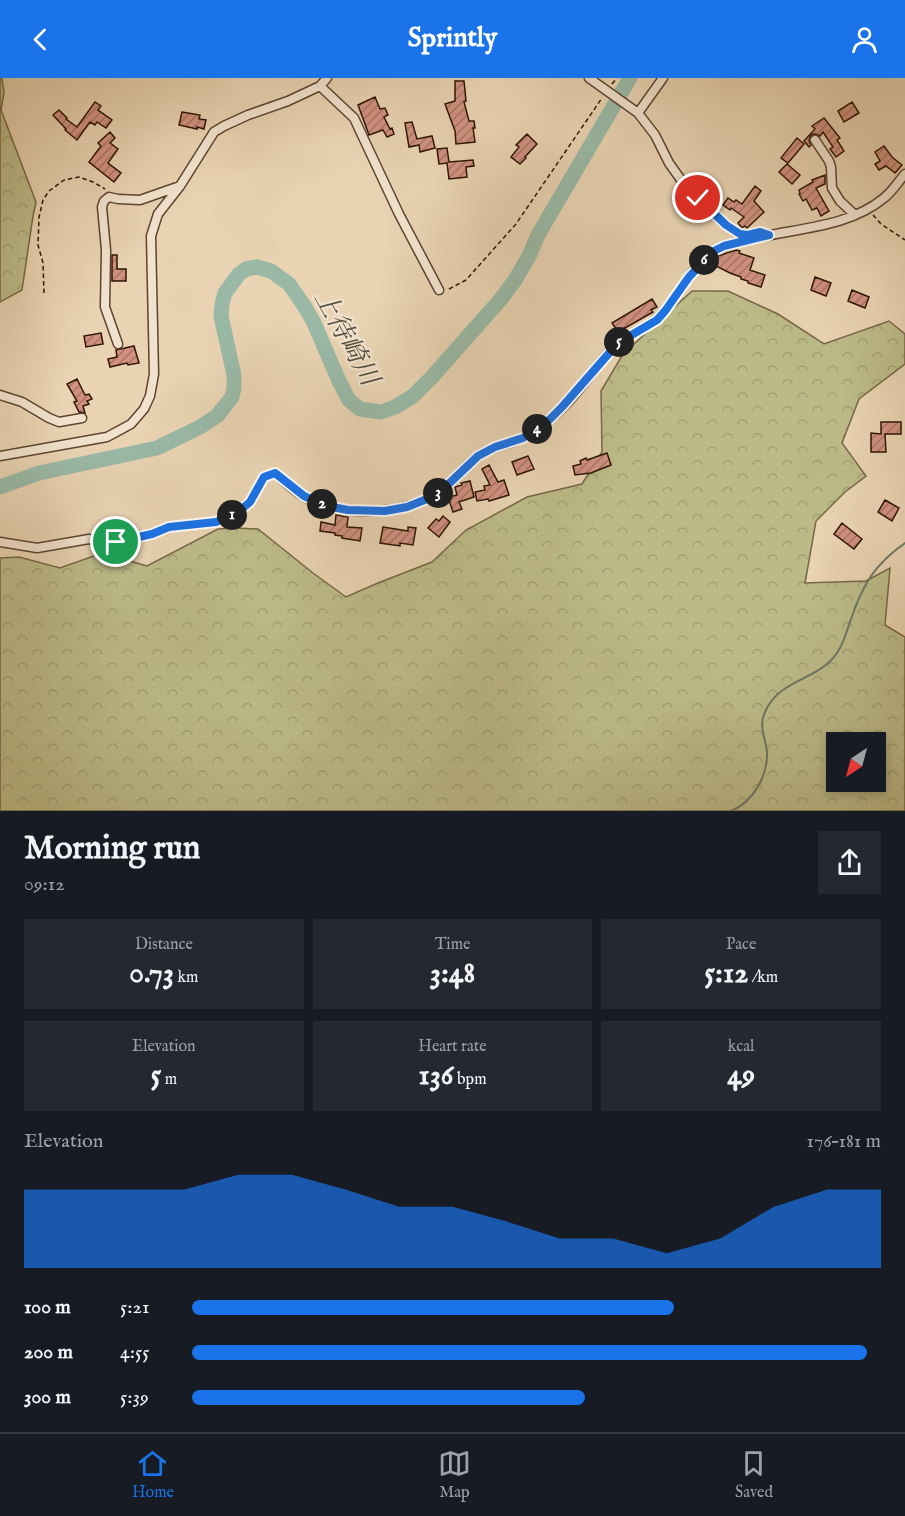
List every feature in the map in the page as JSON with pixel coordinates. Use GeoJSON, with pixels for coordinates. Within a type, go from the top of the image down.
{"type":"FeatureCollection","features":[{"type":"Feature","properties":{"kind":"street"},"geometry":{"type":"LineString","coordinates":[[1,456],[107,437],[130,424],[144,409],[150,396],[154,374],[151,236],[158,214],[180,186],[214,132],[320,86],[327,78]]}},
{"type":"Feature","properties":{"kind":"street"},"geometry":{"type":"LineString","coordinates":[[589,78],[638,113],[655,135],[669,163],[684,184],[726,225],[740,234],[760,232],[769,235]]}},
{"type":"Feature","properties":{"kind":"street"},"geometry":{"type":"LineString","coordinates":[[638,113],[663,78]]}},
{"type":"Feature","properties":{"kind":"street"},"geometry":{"type":"LineString","coordinates":[[320,86],[354,118],[399,214],[439,290]]}},
{"type":"Feature","properties":{"kind":"street"},"geometry":{"type":"LineString","coordinates":[[815,140],[829,161],[832,188],[840,201],[855,215]]}},
{"type":"Feature","properties":{"kind":"street"},"geometry":{"type":"LineString","coordinates":[[0,542],[38,548],[89,539],[116,542],[152,534],[169,527],[216,522],[237,513],[250,502],[264,477],[275,473],[304,496],[327,506],[348,510],[385,511],[407,507],[437,495],[478,456],[495,447],[523,438],[549,420],[618,343],[657,320],[689,277],[712,252],[724,246],[769,235],[784,234],[827,224],[868,210],[886,197],[905,174]]}},
{"type":"Feature","properties":{"kind":"street"},"geometry":{"type":"LineString","coordinates":[[118,344],[105,307],[106,250],[102,207],[104,201],[109,196],[118,199],[140,200],[180,186]]}},
{"type":"Feature","properties":{"kind":"street"},"geometry":{"type":"LineString","coordinates":[[0,395],[22,402],[59,422],[82,418]]}},
{"type":"Feature","properties":{"kind":"path"},"geometry":{"type":"LineString","coordinates":[[439,290],[450,289],[466,280],[516,224],[617,78]]}},
{"type":"Feature","properties":{"kind":"path"},"geometry":{"type":"LineString","coordinates":[[44,293],[43,263],[38,245],[39,217],[43,200],[49,190],[64,180],[79,177],[105,189],[113,197]]}},
{"type":"Feature","properties":{"kind":"path"},"geometry":{"type":"LineString","coordinates":[[868,210],[881,224],[905,240]]}},
{"type":"Feature","properties":{"kind":"green space"},"geometry":{"type":"Polygon","coordinates":[[[0,78],[2,78],[4,93],[1,110],[36,202],[22,290],[0,302],[0,78]]]}},
{"type":"Feature","properties":{"kind":"green space"},"geometry":{"type":"Polygon","coordinates":[[[692,291],[728,291],[778,314],[824,344],[889,321],[905,334],[905,364],[859,399],[842,443],[866,476],[845,492],[816,521],[805,583],[866,581],[890,568],[885,625],[905,637],[905,811],[0,811],[0,558],[19,557],[60,568],[102,553],[147,566],[218,529],[258,529],[346,597],[432,562],[466,530],[527,497],[582,484],[602,452],[601,391],[623,354],[692,291]]]}},
{"type":"Feature","properties":{"kind":"building"},"geometry":{"type":"Polygon","coordinates":[[[455,81],[464,81],[466,101],[464,102],[469,121],[474,121],[475,142],[456,144],[455,131],[445,104],[455,101],[455,81]]]}},
{"type":"Feature","properties":{"kind":"building"},"geometry":{"type":"Polygon","coordinates":[[[375,97],[380,109],[385,108],[388,115],[384,117],[394,134],[387,137],[383,130],[369,135],[358,105],[375,97]]]}},
{"type":"Feature","properties":{"kind":"building"},"geometry":{"type":"Polygon","coordinates":[[[95,102],[101,106],[98,110],[112,120],[106,128],[97,122],[95,125],[90,122],[77,140],[53,115],[59,110],[77,127],[95,102]]]}},
{"type":"Feature","properties":{"kind":"building"},"geometry":{"type":"Polygon","coordinates":[[[852,102],[859,113],[844,122],[838,111],[852,102]]]}},
{"type":"Feature","properties":{"kind":"building"},"geometry":{"type":"Polygon","coordinates":[[[182,112],[200,115],[199,119],[206,120],[204,129],[179,125],[182,112]]]}},
{"type":"Feature","properties":{"kind":"building"},"geometry":{"type":"Polygon","coordinates":[[[824,118],[840,138],[837,140],[844,151],[836,157],[830,149],[833,147],[823,132],[820,136],[811,135],[809,147],[804,141],[815,129],[812,126],[824,118]]]}},
{"type":"Feature","properties":{"kind":"building"},"geometry":{"type":"Polygon","coordinates":[[[412,122],[417,139],[432,136],[435,148],[420,152],[419,145],[409,147],[405,123],[412,122]]]}},
{"type":"Feature","properties":{"kind":"building"},"geometry":{"type":"Polygon","coordinates":[[[110,132],[115,138],[110,143],[118,149],[108,163],[121,173],[114,182],[89,162],[101,146],[98,143],[110,132]]]}},
{"type":"Feature","properties":{"kind":"building"},"geometry":{"type":"Polygon","coordinates":[[[527,134],[537,144],[520,164],[511,157],[519,147],[516,145],[527,134]]]}},
{"type":"Feature","properties":{"kind":"building"},"geometry":{"type":"Polygon","coordinates":[[[797,138],[804,144],[788,163],[781,158],[797,138]]]}},
{"type":"Feature","properties":{"kind":"building"},"geometry":{"type":"Polygon","coordinates":[[[884,146],[902,165],[895,173],[886,166],[879,170],[875,164],[880,161],[875,152],[884,146]]]}},
{"type":"Feature","properties":{"kind":"building"},"geometry":{"type":"Polygon","coordinates":[[[447,148],[449,162],[473,160],[474,166],[466,167],[467,177],[449,179],[447,163],[439,164],[437,149],[447,148]]]}},
{"type":"Feature","properties":{"kind":"building"},"geometry":{"type":"Polygon","coordinates":[[[787,164],[800,175],[792,184],[779,172],[787,164]]]}},
{"type":"Feature","properties":{"kind":"building"},"geometry":{"type":"Polygon","coordinates":[[[825,175],[825,184],[816,188],[829,211],[821,216],[817,208],[812,210],[806,199],[803,201],[799,190],[813,182],[812,180],[825,175]]]}},
{"type":"Feature","properties":{"kind":"building"},"geometry":{"type":"Polygon","coordinates":[[[755,186],[761,191],[754,201],[764,212],[747,228],[745,226],[742,228],[738,223],[744,217],[723,205],[728,198],[742,204],[755,186]]]}},
{"type":"Feature","properties":{"kind":"building"},"geometry":{"type":"Polygon","coordinates":[[[736,250],[754,258],[750,270],[765,275],[761,287],[748,283],[741,277],[714,265],[718,256],[736,250]]]}},
{"type":"Feature","properties":{"kind":"building"},"geometry":{"type":"Polygon","coordinates":[[[112,255],[117,255],[117,269],[126,269],[126,281],[112,281],[112,255]]]}},
{"type":"Feature","properties":{"kind":"building"},"geometry":{"type":"Polygon","coordinates":[[[815,277],[831,283],[826,296],[811,290],[815,277]]]}},
{"type":"Feature","properties":{"kind":"building"},"geometry":{"type":"Polygon","coordinates":[[[852,290],[869,297],[865,308],[848,301],[852,290]]]}},
{"type":"Feature","properties":{"kind":"building"},"geometry":{"type":"Polygon","coordinates":[[[652,299],[657,307],[651,310],[653,312],[618,332],[612,323],[652,299]]]}},
{"type":"Feature","properties":{"kind":"building"},"geometry":{"type":"Polygon","coordinates":[[[101,333],[103,344],[86,347],[84,336],[101,333]]]}},
{"type":"Feature","properties":{"kind":"building"},"geometry":{"type":"Polygon","coordinates":[[[134,346],[139,363],[110,367],[108,359],[117,357],[116,350],[134,346]]]}},
{"type":"Feature","properties":{"kind":"building"},"geometry":{"type":"Polygon","coordinates":[[[77,379],[85,395],[89,394],[92,399],[87,401],[89,404],[83,406],[85,413],[79,412],[74,402],[77,401],[67,384],[77,379]]]}},
{"type":"Feature","properties":{"kind":"building"},"geometry":{"type":"Polygon","coordinates":[[[881,422],[901,422],[901,434],[885,434],[886,452],[871,452],[871,433],[881,434],[881,422]]]}},
{"type":"Feature","properties":{"kind":"building"},"geometry":{"type":"Polygon","coordinates":[[[607,453],[611,465],[591,473],[575,475],[573,466],[581,464],[580,461],[607,453]]]}},
{"type":"Feature","properties":{"kind":"building"},"geometry":{"type":"Polygon","coordinates":[[[528,456],[534,469],[517,475],[512,462],[528,456]]]}},
{"type":"Feature","properties":{"kind":"building"},"geometry":{"type":"Polygon","coordinates":[[[489,465],[498,482],[504,480],[509,495],[489,501],[488,499],[477,501],[475,492],[485,490],[484,486],[490,485],[482,469],[489,465]]]}},
{"type":"Feature","properties":{"kind":"building"},"geometry":{"type":"Polygon","coordinates":[[[470,481],[474,497],[459,502],[462,509],[453,512],[448,497],[457,495],[455,487],[470,481]]]}},
{"type":"Feature","properties":{"kind":"building"},"geometry":{"type":"Polygon","coordinates":[[[885,500],[899,508],[892,521],[878,512],[885,500]]]}},
{"type":"Feature","properties":{"kind":"building"},"geometry":{"type":"Polygon","coordinates":[[[336,515],[348,517],[347,527],[362,528],[360,541],[320,531],[321,522],[335,525],[336,515]]]}},
{"type":"Feature","properties":{"kind":"building"},"geometry":{"type":"Polygon","coordinates":[[[443,516],[450,522],[439,537],[428,528],[436,519],[439,521],[443,516]]]}},
{"type":"Feature","properties":{"kind":"building"},"geometry":{"type":"Polygon","coordinates":[[[842,523],[862,539],[854,549],[834,534],[842,523]]]}},
{"type":"Feature","properties":{"kind":"building"},"geometry":{"type":"Polygon","coordinates":[[[383,527],[408,531],[408,527],[416,528],[413,545],[380,543],[383,527]]]}},
{"type":"Feature","properties":{"kind":"waterway","name":"上待崎川"},"geometry":{"type":"LineString","coordinates":[[0,487],[39,473],[157,448],[217,416],[232,397],[234,388],[234,375],[221,316],[222,304],[225,293],[239,274],[246,269],[257,267],[271,271],[289,284],[314,323],[349,400],[360,409],[381,412],[413,396],[501,299],[515,280],[538,235],[630,78]]}},
{"type":"Feature","properties":{"kind":"waterway"},"geometry":{"type":"LineString","coordinates":[[731,811],[752,795],[762,779],[767,761],[762,722],[772,701],[780,692],[820,669],[837,653],[865,585],[878,567],[905,543]]}},
{"type":"Feature","properties":{"kind":"route"},"geometry":{"type":"LineString","coordinates":[[116,542],[152,534],[169,527],[216,522],[237,513],[250,502],[264,477],[275,473],[304,496],[327,506],[348,510],[385,511],[407,507],[437,495],[478,456],[495,447],[523,438],[549,420],[618,343],[657,320],[689,277],[712,252],[724,246],[769,235],[760,232],[740,234],[726,225],[698,198]]}}]}
